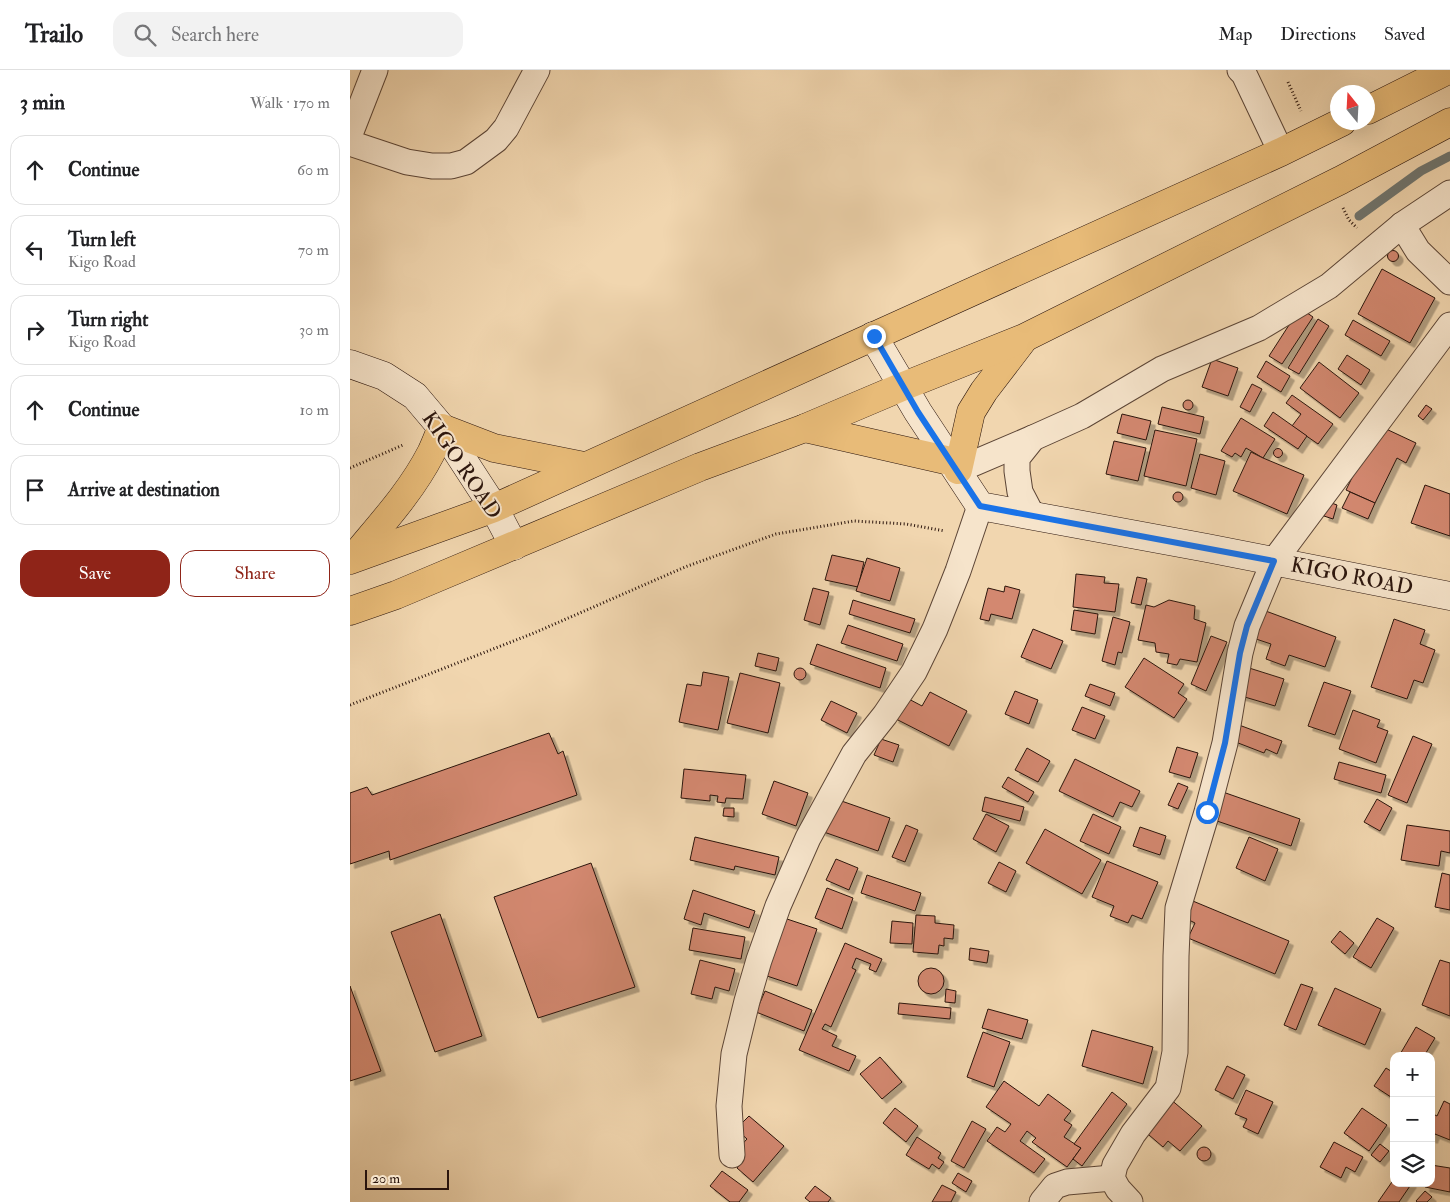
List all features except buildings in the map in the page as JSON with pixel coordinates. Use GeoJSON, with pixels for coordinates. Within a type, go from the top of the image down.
{"type":"FeatureCollection","features":[{"type":"Feature","properties":{"kind":"highway"},"geometry":{"type":"LineString","coordinates":[[1375,106],[1448,70]]}},
{"type":"Feature","properties":{"kind":"highway"},"geometry":{"type":"LineString","coordinates":[[350,611],[396,595],[700,466],[805,428],[1024,338],[1341,180],[1450,122]]}},
{"type":"Feature","properties":{"kind":"highway"},"geometry":{"type":"LineString","coordinates":[[351,560],[494,508],[1281,152],[1330,128]]}},
{"type":"Feature","properties":{"kind":"highway"},"geometry":{"type":"LineString","coordinates":[[805,428],[954,466],[971,412],[984,390],[1024,338]]}},
{"type":"Feature","properties":{"kind":"highway"},"geometry":{"type":"LineString","coordinates":[[351,560],[400,500],[431,452],[442,428],[494,448],[584,466]]}},
{"type":"Feature","properties":{"kind":"street"},"geometry":{"type":"LineString","coordinates":[[350,134],[375,70]]}},
{"type":"Feature","properties":{"kind":"street"},"geometry":{"type":"LineString","coordinates":[[350,143],[407,162],[432,166],[451,166],[466,162],[496,140],[506,128],[537,70]]}},
{"type":"Feature","properties":{"kind":"street"},"geometry":{"type":"LineString","coordinates":[[1245,71],[1281,152]]}},
{"type":"Feature","properties":{"kind":"street"},"geometry":{"type":"LineString","coordinates":[[954,466],[1033,438],[1082,416],[1162,369],[1259,328],[1329,286],[1402,225],[1450,192]]}},
{"type":"Feature","properties":{"kind":"street"},"geometry":{"type":"LineString","coordinates":[[1402,225],[1418,251],[1450,282]]}},
{"type":"Feature","properties":{"kind":"street"},"geometry":{"type":"LineString","coordinates":[[1130,1202],[1118,1189],[1112,1178],[1115,1165],[1133,1134],[1168,1088],[1174,1052],[1178,908],[1207,812],[1225,743],[1240,653],[1247,626],[1274,561],[1450,325]]}},
{"type":"Feature","properties":{"kind":"street"},"geometry":{"type":"LineString","coordinates":[[732,1155],[729,1106],[734,1054],[759,960],[778,906],[808,838],[854,754],[914,672],[935,629],[958,571],[980,506],[918,412],[874,336]]}},
{"type":"Feature","properties":{"kind":"street","name":"KIGO ROAD"},"geometry":{"type":"LineString","coordinates":[[350,364],[384,376],[415,396],[442,428],[494,508],[514,546]]}},
{"type":"Feature","properties":{"kind":"street"},"geometry":{"type":"LineString","coordinates":[[1032,515],[1020,492],[1017,471],[1018,458],[1033,438]]}},
{"type":"Feature","properties":{"kind":"street","name":"KIGO ROAD"},"geometry":{"type":"LineString","coordinates":[[980,506],[1450,596]]}},
{"type":"Feature","properties":{"kind":"street"},"geometry":{"type":"LineString","coordinates":[[1042,1202],[1055,1186],[1067,1182],[1112,1178]]}},
{"type":"Feature","properties":{"kind":"path"},"geometry":{"type":"LineString","coordinates":[[350,468],[442,428]]}},
{"type":"Feature","properties":{"kind":"path"},"geometry":{"type":"LineString","coordinates":[[350,705],[534,633],[685,567],[776,534],[854,521],[906,524],[970,536]]}},
{"type":"Feature","properties":{"kind":"waterway"},"geometry":{"type":"LineString","coordinates":[[1359,216],[1421,171],[1450,156]]}},
{"type":"Feature","properties":{"kind":"route"},"geometry":{"type":"LineString","coordinates":[[874,336],[918,412],[980,506],[1274,561],[1247,626],[1240,653],[1225,743],[1207,812]]}}]}
